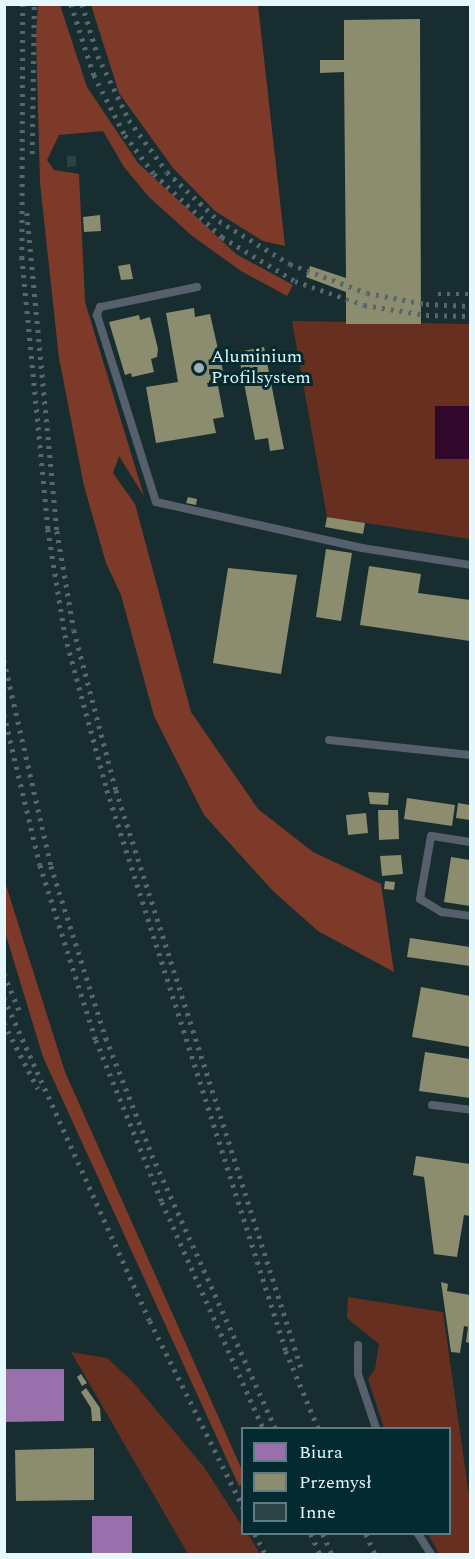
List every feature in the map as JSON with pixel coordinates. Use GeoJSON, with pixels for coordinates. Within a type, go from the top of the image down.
{"type":"FeatureCollection","features":[{"type":"Feature","properties":{"kind":"lane"},"geometry":{"type":"LineString","coordinates":[[197,287],[100,307],[98,315],[156,502],[362,548],[471,565]]}},
{"type":"Feature","properties":{"kind":"lane"},"geometry":{"type":"LineString","coordinates":[[330,740],[471,755]]}},
{"type":"Feature","properties":{"kind":"lane"},"geometry":{"type":"LineString","coordinates":[[471,842],[431,836],[420,898],[442,912],[471,916]]}},
{"type":"Feature","properties":{"kind":"lane"},"geometry":{"type":"LineString","coordinates":[[432,1105],[471,1110]]}},
{"type":"Feature","properties":{"kind":"lane"},"geometry":{"type":"LineString","coordinates":[[357,1345],[358,1374],[376,1427]]}},
{"type":"Feature","properties":{"kind":"lane"},"geometry":{"type":"LineString","coordinates":[[419,1535],[431,1554]]}},
{"type":"Feature","properties":{"kind":"shaded area"},"geometry":{"type":"Polygon","coordinates":[[[38,5],[60,5],[87,87],[138,163],[236,254],[293,285],[287,296],[241,271],[191,235],[149,197],[124,167],[103,131],[59,135],[47,160],[54,170],[79,174],[85,302],[144,496],[119,456],[113,473],[135,504],[191,712],[258,809],[313,852],[381,884],[394,972],[318,931],[273,891],[204,815],[154,716],[121,595],[106,563],[84,486],[59,358],[40,183],[36,36],[38,5]]]}},
{"type":"Feature","properties":{"kind":"shaded area"},"geometry":{"type":"Polygon","coordinates":[[[91,5],[258,5],[285,246],[263,241],[215,211],[173,168],[119,93],[91,5]]]}},
{"type":"Feature","properties":{"kind":"shaded area"},"geometry":{"type":"Polygon","coordinates":[[[292,321],[470,324],[470,539],[327,517],[292,321]]]}},
{"type":"Feature","properties":{"kind":"shaded area"},"geometry":{"type":"Polygon","coordinates":[[[435,406],[470,406],[470,459],[435,459],[435,406]]]}},
{"type":"Feature","properties":{"kind":"shaded area"},"geometry":{"type":"Polygon","coordinates":[[[4,879],[65,1072],[241,1468],[241,1485],[239,1486],[43,1057],[5,932],[4,879]]]}},
{"type":"Feature","properties":{"kind":"shaded area"},"geometry":{"type":"Polygon","coordinates":[[[348,1297],[443,1312],[470,1503],[470,1554],[439,1554],[429,1535],[451,1535],[451,1427],[384,1427],[368,1379],[375,1369],[379,1344],[347,1318],[348,1297]]]}},
{"type":"Feature","properties":{"kind":"shaded area"},"geometry":{"type":"Polygon","coordinates":[[[71,1352],[107,1358],[132,1381],[204,1467],[241,1524],[241,1535],[249,1535],[260,1554],[188,1554],[71,1352]]]}},
{"type":"Feature","properties":{"kind":"building: Biura"},"geometry":{"type":"Polygon","coordinates":[[[4,1369],[64,1369],[64,1421],[4,1422],[4,1369]]]}},
{"type":"Feature","properties":{"kind":"building: Biura"},"geometry":{"type":"Polygon","coordinates":[[[92,1516],[132,1516],[132,1554],[92,1554],[92,1516]]]}},
{"type":"Feature","properties":{"kind":"building: Przemysł"},"geometry":{"type":"Polygon","coordinates":[[[420,19],[421,324],[346,324],[346,292],[306,277],[310,266],[346,278],[344,72],[320,73],[320,60],[344,60],[344,20],[420,19]]]}},
{"type":"Feature","properties":{"kind":"building: Przemysł"},"geometry":{"type":"Polygon","coordinates":[[[100,215],[101,231],[84,232],[83,217],[100,215]]]}},
{"type":"Feature","properties":{"kind":"building: Przemysł"},"geometry":{"type":"Polygon","coordinates":[[[130,264],[133,279],[121,280],[118,266],[130,264]]]}},
{"type":"Feature","properties":{"kind":"building: Przemysł","name":"Aluminium Profilsystem"},"geometry":{"type":"Polygon","coordinates":[[[194,308],[195,317],[210,314],[225,380],[207,383],[208,387],[218,386],[224,417],[213,419],[216,433],[156,443],[146,387],[178,382],[166,313],[194,308]]]}},
{"type":"Feature","properties":{"kind":"building: Przemysł"},"geometry":{"type":"Polygon","coordinates":[[[139,315],[140,320],[150,317],[158,349],[157,357],[151,359],[154,372],[132,377],[131,373],[125,375],[109,322],[139,315]]]}},
{"type":"Feature","properties":{"kind":"building: Przemysł"},"geometry":{"type":"Polygon","coordinates":[[[264,347],[284,449],[270,451],[268,438],[255,440],[238,352],[264,347]]]}},
{"type":"Feature","properties":{"kind":"building: Przemysł"},"geometry":{"type":"Polygon","coordinates":[[[188,497],[197,499],[196,505],[186,503],[188,497]]]}},
{"type":"Feature","properties":{"kind":"building: Przemysł"},"geometry":{"type":"Polygon","coordinates":[[[327,517],[365,523],[363,534],[325,527],[327,517]]]}},
{"type":"Feature","properties":{"kind":"building: Przemysł"},"geometry":{"type":"Polygon","coordinates":[[[326,549],[352,553],[341,621],[316,617],[326,549]]]}},
{"type":"Feature","properties":{"kind":"building: Przemysł"},"geometry":{"type":"Polygon","coordinates":[[[369,566],[421,574],[418,593],[470,600],[470,641],[360,625],[369,566]]]}},
{"type":"Feature","properties":{"kind":"building: Przemysł"},"geometry":{"type":"Polygon","coordinates":[[[228,568],[297,575],[281,674],[213,663],[228,568]]]}},
{"type":"Feature","properties":{"kind":"building: Przemysł"},"geometry":{"type":"Polygon","coordinates":[[[368,792],[389,793],[388,805],[370,804],[368,792]]]}},
{"type":"Feature","properties":{"kind":"building: Przemysł"},"geometry":{"type":"Polygon","coordinates":[[[407,798],[455,805],[452,826],[404,819],[407,798]]]}},
{"type":"Feature","properties":{"kind":"building: Przemysł"},"geometry":{"type":"Polygon","coordinates":[[[458,803],[470,805],[470,820],[456,818],[458,803]]]}},
{"type":"Feature","properties":{"kind":"building: Przemysł"},"geometry":{"type":"Polygon","coordinates":[[[378,810],[398,810],[399,839],[379,840],[378,810]]]}},
{"type":"Feature","properties":{"kind":"building: Przemysł"},"geometry":{"type":"Polygon","coordinates":[[[366,813],[368,833],[348,835],[346,815],[366,813]]]}},
{"type":"Feature","properties":{"kind":"building: Przemysł"},"geometry":{"type":"Polygon","coordinates":[[[401,855],[403,874],[382,876],[380,856],[401,855]]]}},
{"type":"Feature","properties":{"kind":"building: Przemysł"},"geometry":{"type":"Polygon","coordinates":[[[451,857],[470,860],[470,906],[444,902],[451,857]]]}},
{"type":"Feature","properties":{"kind":"building: Przemysł"},"geometry":{"type":"Polygon","coordinates":[[[385,881],[395,882],[394,890],[384,889],[385,881]]]}},
{"type":"Feature","properties":{"kind":"building: Przemysł"},"geometry":{"type":"Polygon","coordinates":[[[410,938],[470,947],[470,966],[407,957],[410,938]]]}},
{"type":"Feature","properties":{"kind":"building: Przemysł"},"geometry":{"type":"Polygon","coordinates":[[[421,987],[470,996],[470,1047],[412,1037],[421,987]]]}},
{"type":"Feature","properties":{"kind":"building: Przemysł"},"geometry":{"type":"Polygon","coordinates":[[[425,1052],[470,1059],[470,1098],[419,1091],[425,1052]]]}},
{"type":"Feature","properties":{"kind":"building: Przemysł"},"geometry":{"type":"Polygon","coordinates":[[[416,1156],[470,1164],[470,1216],[464,1215],[457,1257],[434,1254],[424,1177],[413,1175],[416,1156]]]}},
{"type":"Feature","properties":{"kind":"building: Przemysł"},"geometry":{"type":"Polygon","coordinates":[[[441,1282],[448,1284],[447,1291],[470,1295],[470,1343],[466,1342],[468,1327],[464,1326],[460,1353],[451,1352],[441,1282]]]}},
{"type":"Feature","properties":{"kind":"building: Przemysł"},"geometry":{"type":"Polygon","coordinates":[[[81,1374],[87,1383],[82,1386],[77,1377],[81,1374]]]}},
{"type":"Feature","properties":{"kind":"building: Przemysł"},"geometry":{"type":"Polygon","coordinates":[[[86,1388],[100,1408],[101,1421],[92,1421],[91,1408],[81,1392],[86,1388]]]}},
{"type":"Feature","properties":{"kind":"building: Przemysł"},"geometry":{"type":"Polygon","coordinates":[[[94,1448],[94,1500],[16,1501],[15,1450],[94,1448]]]}},
{"type":"Feature","properties":{"kind":"building: Inne"},"geometry":{"type":"Polygon","coordinates":[[[67,156],[76,156],[76,166],[67,167],[67,156]]]}},
{"type":"Feature","properties":{"kind":"railway"},"geometry":{"type":"LineString","coordinates":[[23,4],[22,257],[48,529],[65,635],[107,790],[286,1351],[318,1427]]}},
{"type":"Feature","properties":{"kind":"railway"},"geometry":{"type":"LineString","coordinates":[[32,154],[34,4]]}},
{"type":"Feature","properties":{"kind":"railway"},"geometry":{"type":"LineString","coordinates":[[71,4],[94,75],[125,135],[154,174],[222,237],[295,281],[364,305],[426,315],[470,316]]}},
{"type":"Feature","properties":{"kind":"railway"},"geometry":{"type":"LineString","coordinates":[[82,4],[98,56],[129,120],[167,172],[219,221],[290,264],[367,293],[426,304],[470,306]]}},
{"type":"Feature","properties":{"kind":"railway"},"geometry":{"type":"LineString","coordinates":[[27,213],[57,531],[74,630],[116,790],[301,1367]]}},
{"type":"Feature","properties":{"kind":"railway"},"geometry":{"type":"LineString","coordinates":[[438,294],[470,294]]}},
{"type":"Feature","properties":{"kind":"railway"},"geometry":{"type":"LineString","coordinates":[[4,660],[51,866],[106,1038],[152,1155],[275,1427]]}},
{"type":"Feature","properties":{"kind":"railway"},"geometry":{"type":"LineString","coordinates":[[4,714],[40,865],[96,1040],[162,1202],[263,1427]]}},
{"type":"Feature","properties":{"kind":"railway"},"geometry":{"type":"LineString","coordinates":[[4,974],[21,1014]]}},
{"type":"Feature","properties":{"kind":"railway"},"geometry":{"type":"LineString","coordinates":[[4,998],[150,1321],[241,1503]]}},
{"type":"Feature","properties":{"kind":"railway"},"geometry":{"type":"LineString","coordinates":[[4,1023],[38,1089]]}},
{"type":"Feature","properties":{"kind":"railway"},"geometry":{"type":"LineString","coordinates":[[256,1535],[265,1554]]}},
{"type":"Feature","properties":{"kind":"railway"},"geometry":{"type":"LineString","coordinates":[[311,1535],[320,1554]]}},
{"type":"Feature","properties":{"kind":"railway"},"geometry":{"type":"LineString","coordinates":[[323,1535],[332,1554]]}},
{"type":"Feature","properties":{"kind":"railway"},"geometry":{"type":"LineString","coordinates":[[366,1535],[375,1554]]}},
{"type":"Feature","properties":{"kind":"place","name":"Aluminium Profilsystem"},"geometry":{"type":"Point","coordinates":[199,368]}}]}
